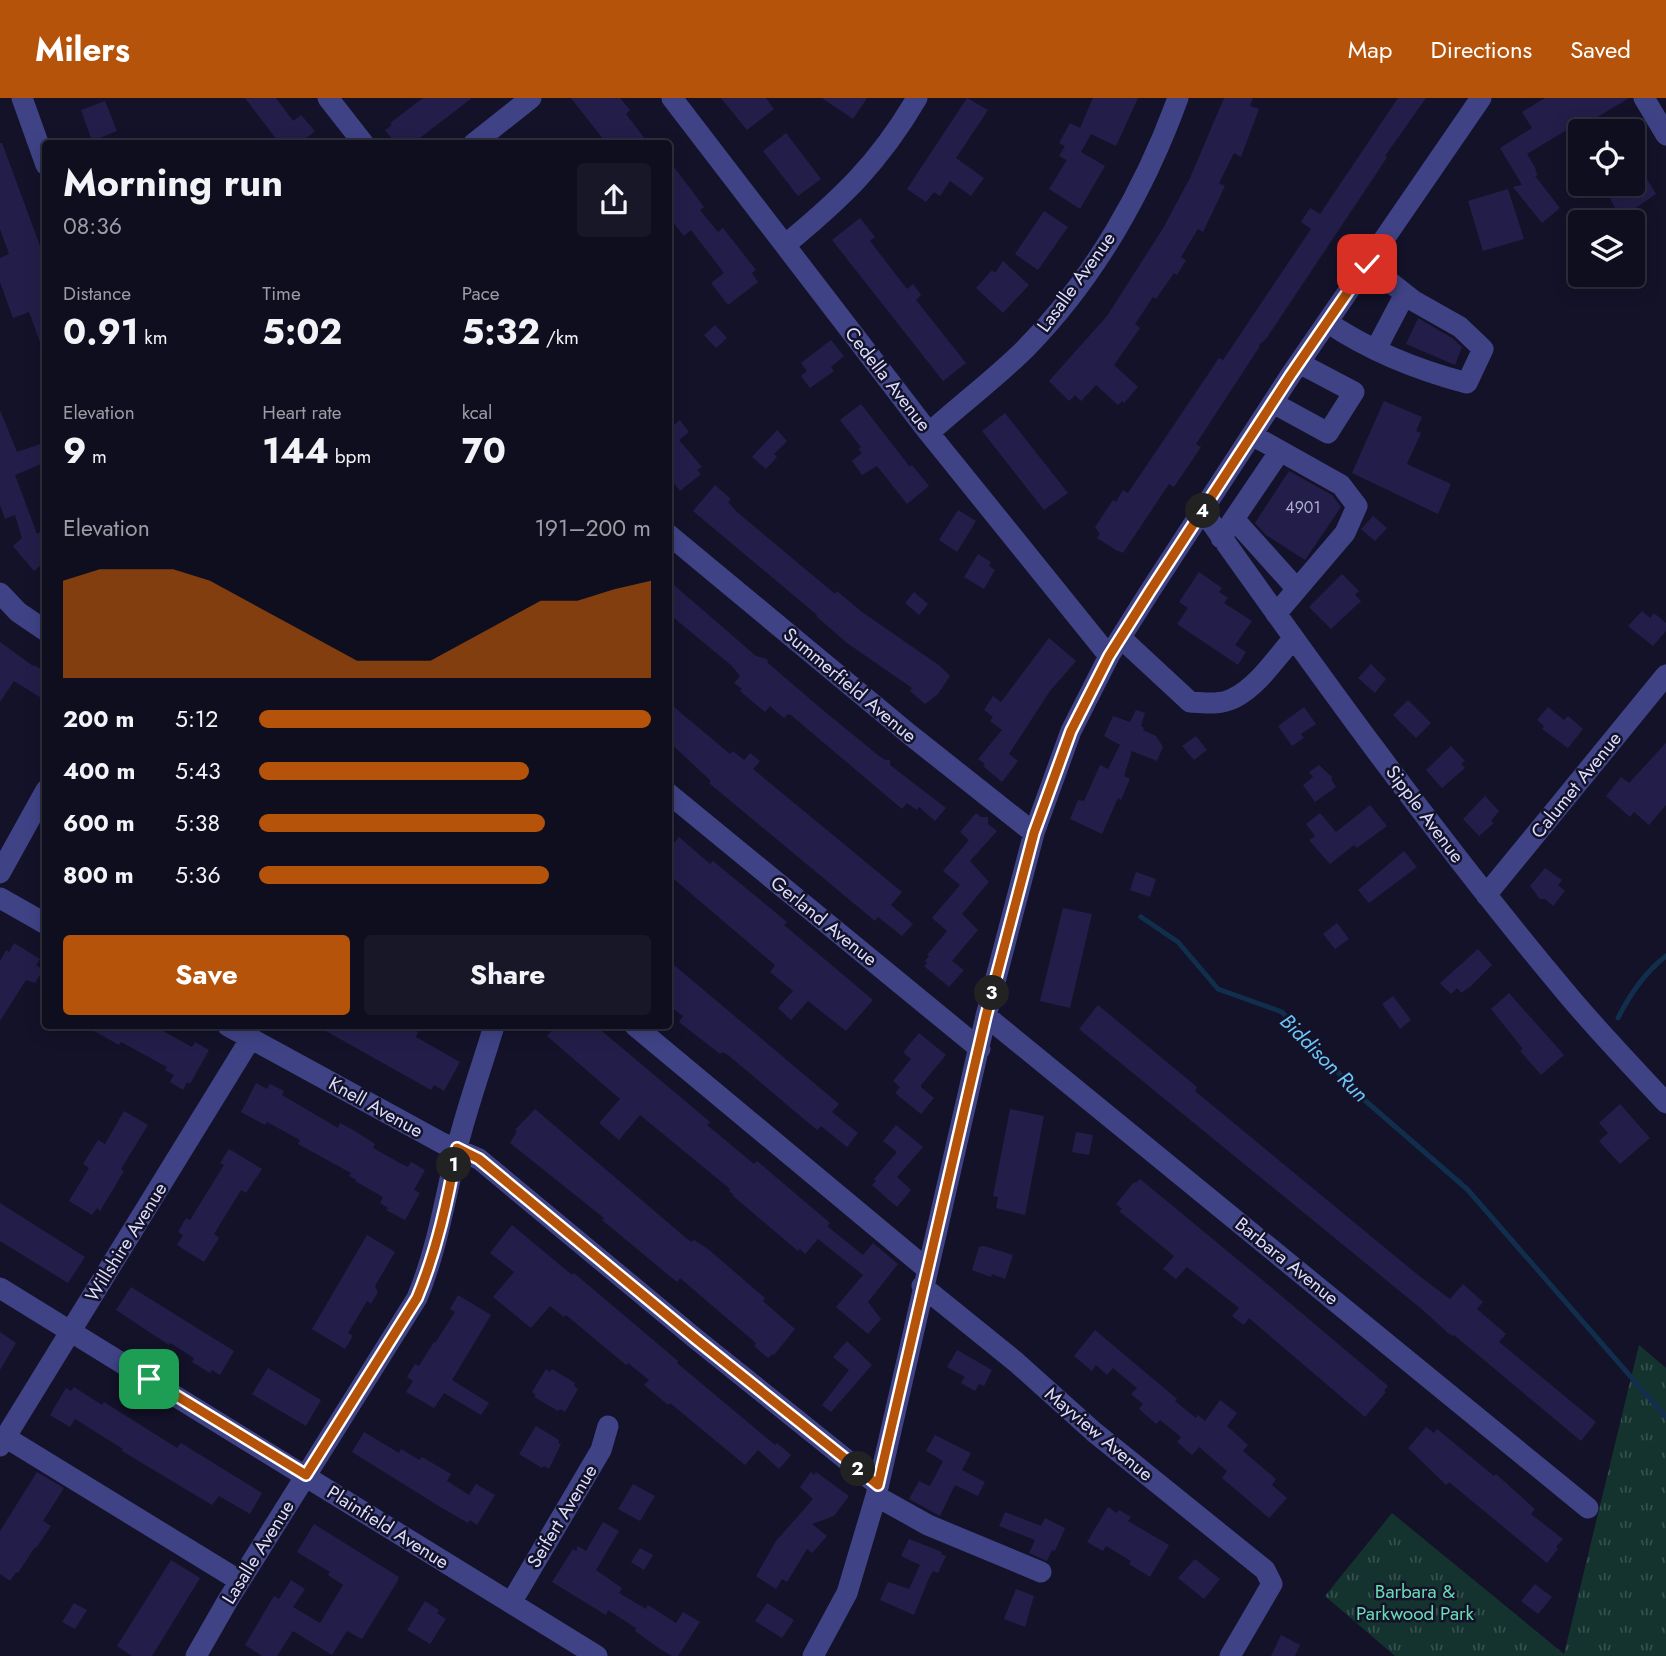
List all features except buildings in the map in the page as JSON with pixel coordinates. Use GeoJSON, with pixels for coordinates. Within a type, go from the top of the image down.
{"type":"FeatureCollection","features":[{"type":"Feature","properties":{"kind":"street"},"geometry":{"type":"LineString","coordinates":[[22,98],[42,154]]}},
{"type":"Feature","properties":{"kind":"street"},"geometry":{"type":"LineString","coordinates":[[328,98],[361,140]]}},
{"type":"Feature","properties":{"kind":"street"},"geometry":{"type":"LineString","coordinates":[[478,140],[531,98]]}},
{"type":"Feature","properties":{"kind":"street","name":"Cedella Avenue"},"geometry":{"type":"LineString","coordinates":[[673,98],[929,433],[1109,656]]}},
{"type":"Feature","properties":{"kind":"street"},"geometry":{"type":"LineString","coordinates":[[785,245],[837,201],[875,162],[917,98]]}},
{"type":"Feature","properties":{"kind":"street","name":"Lasalle Avenue"},"geometry":{"type":"LineString","coordinates":[[929,433],[1026,348],[1066,302],[1126,212],[1152,162],[1178,98]]}},
{"type":"Feature","properties":{"kind":"street"},"geometry":{"type":"LineString","coordinates":[[813,1656],[847,1592],[877,1490],[986,1016],[1034,833],[1071,731],[1109,656],[1273,402],[1480,98]]}},
{"type":"Feature","properties":{"kind":"street"},"geometry":{"type":"LineString","coordinates":[[1644,98],[1666,135]]}},
{"type":"Feature","properties":{"kind":"street"},"geometry":{"type":"LineString","coordinates":[[1328,322],[1349,337],[1425,372],[1467,383],[1483,349],[1460,327],[1405,294],[1367,264]]}},
{"type":"Feature","properties":{"kind":"street"},"geometry":{"type":"LineString","coordinates":[[1376,349],[1405,294]]}},
{"type":"Feature","properties":{"kind":"street"},"geometry":{"type":"LineString","coordinates":[[1273,402],[1328,433],[1353,392],[1299,363]]}},
{"type":"Feature","properties":{"kind":"street"},"geometry":{"type":"LineString","coordinates":[[1252,435],[1341,485],[1357,506],[1345,533],[1276,614]]}},
{"type":"Feature","properties":{"kind":"street"},"geometry":{"type":"LineString","coordinates":[[1222,538],[1280,451]]}},
{"type":"Feature","properties":{"kind":"street"},"geometry":{"type":"LineString","coordinates":[[1225,477],[1248,498]]}},
{"type":"Feature","properties":{"kind":"street","name":"Sipple Avenue"},"geometry":{"type":"LineString","coordinates":[[1203,511],[1293,639],[1486,895],[1564,991],[1666,1103]]}},
{"type":"Feature","properties":{"kind":"street"},"geometry":{"type":"LineString","coordinates":[[1234,519],[1297,589]]}},
{"type":"Feature","properties":{"kind":"street","name":"Summerfield Avenue"},"geometry":{"type":"LineString","coordinates":[[672,537],[909,734],[1034,833]]}},
{"type":"Feature","properties":{"kind":"street"},"geometry":{"type":"LineString","coordinates":[[1245,572],[1266,554]]}},
{"type":"Feature","properties":{"kind":"street"},"geometry":{"type":"LineString","coordinates":[[0,593],[18,612],[42,628]]}},
{"type":"Feature","properties":{"kind":"street"},"geometry":{"type":"LineString","coordinates":[[1121,638],[1190,702],[1208,703],[1233,699],[1250,687],[1293,639]]}},
{"type":"Feature","properties":{"kind":"street","name":"Calumet Avenue"},"geometry":{"type":"LineString","coordinates":[[1486,895],[1666,675]]}},
{"type":"Feature","properties":{"kind":"street","name":"Gerland Avenue"},"geometry":{"type":"LineString","coordinates":[[672,796],[980,1049]]}},
{"type":"Feature","properties":{"kind":"street"},"geometry":{"type":"LineString","coordinates":[[0,873],[42,797]]}},
{"type":"Feature","properties":{"kind":"street"},"geometry":{"type":"LineString","coordinates":[[0,898],[42,922]]}},
{"type":"Feature","properties":{"kind":"street","name":"Barbara Avenue"},"geometry":{"type":"LineString","coordinates":[[986,1016],[1588,1508]]}},
{"type":"Feature","properties":{"kind":"street","name":"Knell Avenue"},"geometry":{"type":"LineString","coordinates":[[234,1029],[443,1143],[479,1159],[877,1490],[928,1525],[1041,1573]]}},
{"type":"Feature","properties":{"kind":"street","name":"Lasalle Avenue"},"geometry":{"type":"LineString","coordinates":[[196,1656],[417,1298],[428,1272],[449,1194],[457,1148],[493,1029]]}},
{"type":"Feature","properties":{"kind":"street","name":"Mayview Avenue"},"geometry":{"type":"LineString","coordinates":[[638,1029],[925,1277],[1094,1432],[1265,1570],[1272,1584],[1230,1656]]}},
{"type":"Feature","properties":{"kind":"street","name":"Willshire Avenue"},"geometry":{"type":"LineString","coordinates":[[3,1442],[251,1038]]}},
{"type":"Feature","properties":{"kind":"street","name":"Plainfield Avenue"},"geometry":{"type":"LineString","coordinates":[[0,1288],[597,1656]]}},
{"type":"Feature","properties":{"kind":"street","name":"Seifert Avenue"},"geometry":{"type":"LineString","coordinates":[[511,1603],[601,1450],[608,1426]]}},
{"type":"Feature","properties":{"kind":"street"},"geometry":{"type":"LineString","coordinates":[[3,1442],[240,1581]]}},
{"type":"Feature","properties":{"kind":"green space","name":"Barbara & Parkwood Park"},"geometry":{"type":"Polygon","coordinates":[[[1639,1345],[1666,1368],[1666,1656],[1395,1656],[1325,1596],[1392,1513],[1564,1654],[1639,1345]]]}},
{"type":"Feature","properties":{"kind":"waterway","name":"Biddison Run"},"geometry":{"type":"LineString","coordinates":[[1141,917],[1178,942],[1218,989],[1282,1012],[1361,1097],[1467,1189],[1666,1417]]}},
{"type":"Feature","properties":{"kind":"waterway","name":"Biddison Run"},"geometry":{"type":"LineString","coordinates":[[1618,1018],[1638,984],[1666,956]]}},
{"type":"Feature","properties":{"kind":"route"},"geometry":{"type":"LineString","coordinates":[[149,1379],[306,1475],[417,1298],[428,1272],[449,1194],[457,1148],[479,1159],[878,1485],[986,1016],[1034,833],[1071,731],[1109,656],[1150,591],[1290,376],[1367,264]]}}]}
